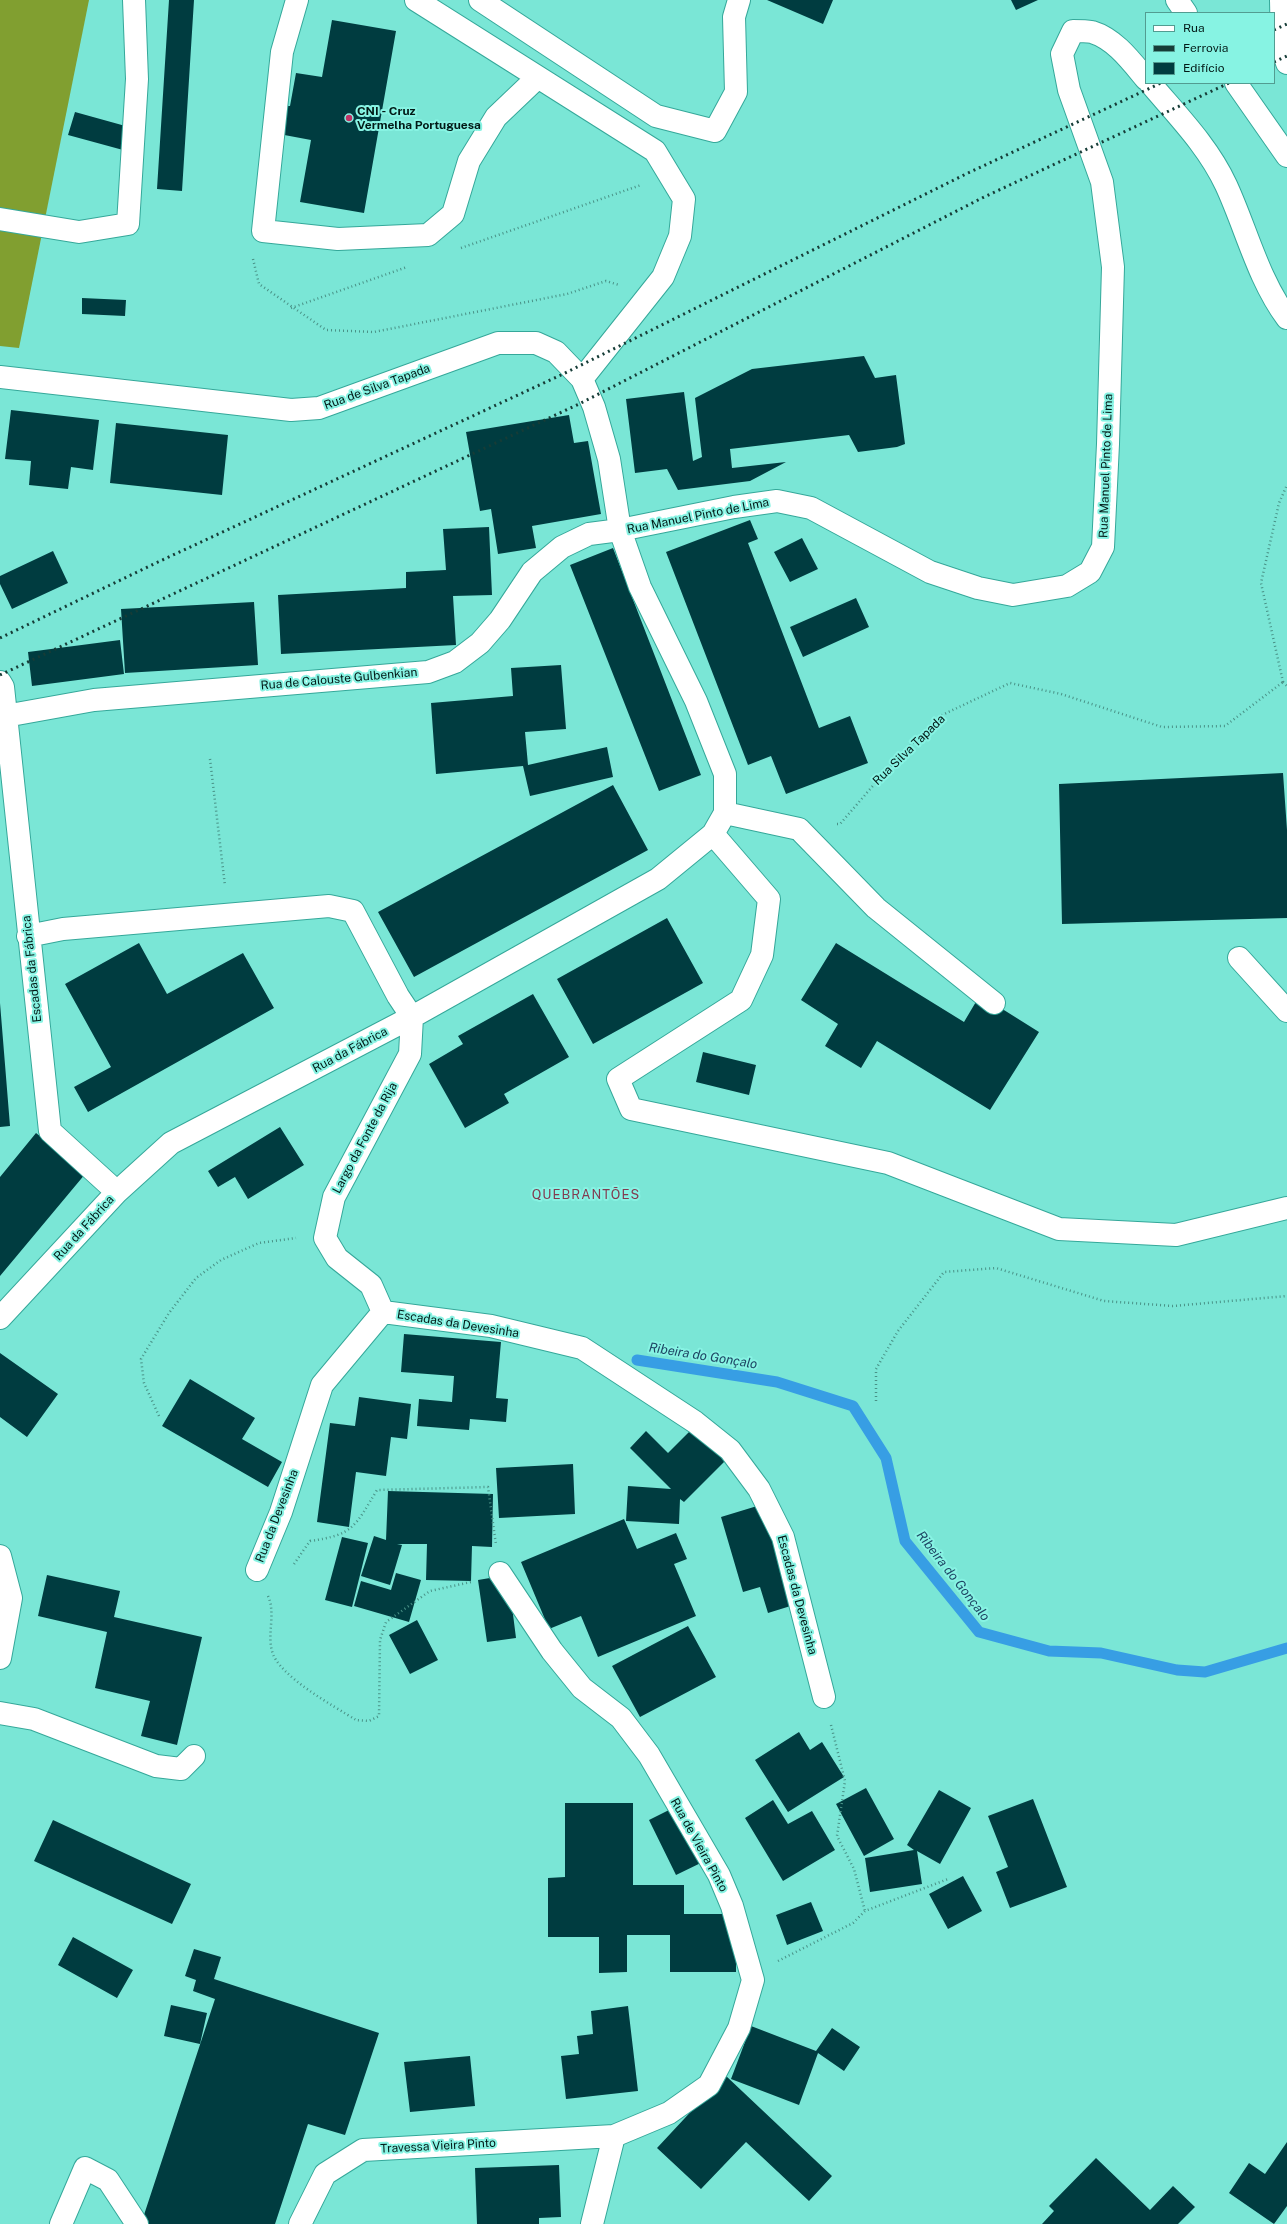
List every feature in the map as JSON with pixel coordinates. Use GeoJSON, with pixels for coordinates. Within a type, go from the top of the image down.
{"type":"FeatureCollection","features":[{"type":"Feature","properties":{"kind":"street"},"geometry":{"type":"LineString","coordinates":[[0,219],[79,232],[128,224],[137,79],[134,0]]}},
{"type":"Feature","properties":{"kind":"street"},"geometry":{"type":"LineString","coordinates":[[297,0],[282,52],[263,231],[338,239],[428,235],[453,214],[469,160],[496,117],[538,77]]}},
{"type":"Feature","properties":{"kind":"street"},"geometry":{"type":"LineString","coordinates":[[416,0],[655,151],[684,199],[680,236],[663,277],[582,379]]}},
{"type":"Feature","properties":{"kind":"street"},"geometry":{"type":"LineString","coordinates":[[480,0],[656,116],[714,131],[736,92],[734,17],[739,0]]}},
{"type":"Feature","properties":{"kind":"street"},"geometry":{"type":"LineString","coordinates":[[1177,0],[1185,12]]}},
{"type":"Feature","properties":{"kind":"street"},"geometry":{"type":"LineString","coordinates":[[1281,0],[1282,48],[1287,63]]}},
{"type":"Feature","properties":{"kind":"street","name":"Rua Manuel Pinto de Lima"},"geometry":{"type":"LineString","coordinates":[[620,530],[734,506],[777,501],[811,508],[930,572],[978,588],[1013,596],[1038,593],[1067,586],[1090,572],[1103,547],[1108,444],[1113,267],[1102,182],[1069,90],[1062,54],[1073,31],[1092,32],[1111,42],[1130,60],[1145,78]]}},
{"type":"Feature","properties":{"kind":"street"},"geometry":{"type":"LineString","coordinates":[[1151,84],[1202,144],[1222,177],[1262,272],[1287,318]]}},
{"type":"Feature","properties":{"kind":"street"},"geometry":{"type":"LineString","coordinates":[[1237,84],[1287,156]]}},
{"type":"Feature","properties":{"kind":"street","name":"Rua de Silva Tapada"},"geometry":{"type":"LineString","coordinates":[[0,377],[291,410],[319,408],[498,344],[536,343],[556,352],[582,379],[594,407],[609,459],[620,530]]}},
{"type":"Feature","properties":{"kind":"street"},"geometry":{"type":"LineString","coordinates":[[620,530],[640,587],[696,701],[725,774],[725,813],[799,829],[876,908],[994,1003]]}},
{"type":"Feature","properties":{"kind":"street","name":"Rua de Calouste Gulbenkian"},"geometry":{"type":"LineString","coordinates":[[2,717],[94,700],[428,672],[455,662],[480,643],[500,620],[532,572],[562,547],[589,534],[620,530]]}},
{"type":"Feature","properties":{"kind":"street"},"geometry":{"type":"LineString","coordinates":[[0,682],[3,687],[2,717]]}},
{"type":"Feature","properties":{"kind":"street","name":"Escadas da Fábrica"},"geometry":{"type":"LineString","coordinates":[[2,717],[50,1131],[117,1192]]}},
{"type":"Feature","properties":{"kind":"street","name":"Rua da Fábrica"},"geometry":{"type":"LineString","coordinates":[[0,1318],[117,1192],[171,1143],[412,1017],[658,879],[713,834],[725,813]]}},
{"type":"Feature","properties":{"kind":"street"},"geometry":{"type":"LineString","coordinates":[[713,834],[769,899],[762,955],[741,1000],[618,1078],[631,1109],[888,1163],[1059,1229],[1176,1235],[1287,1208]]}},
{"type":"Feature","properties":{"kind":"street"},"geometry":{"type":"LineString","coordinates":[[28,936],[63,929],[328,906],[353,911],[398,996],[412,1017]]}},
{"type":"Feature","properties":{"kind":"street"},"geometry":{"type":"LineString","coordinates":[[1239,958],[1287,1011]]}},
{"type":"Feature","properties":{"kind":"street","name":"Largo da Fonte da Rija"},"geometry":{"type":"LineString","coordinates":[[324,1238],[334,1196],[410,1054],[412,1017]]}},
{"type":"Feature","properties":{"kind":"street"},"geometry":{"type":"LineString","coordinates":[[324,1238],[337,1258],[370,1285],[383,1312]]}},
{"type":"Feature","properties":{"kind":"street","name":"Rua da Devesinha"},"geometry":{"type":"LineString","coordinates":[[257,1570],[281,1512],[322,1385],[383,1312]]}},
{"type":"Feature","properties":{"kind":"street","name":"Escadas da Devesinha"},"geometry":{"type":"LineString","coordinates":[[383,1312],[491,1326],[582,1348],[695,1422],[730,1450],[759,1489],[783,1537],[824,1697]]}},
{"type":"Feature","properties":{"kind":"street"},"geometry":{"type":"LineString","coordinates":[[0,1556],[11,1598],[0,1658]]}},
{"type":"Feature","properties":{"kind":"street","name":"Rua de Vieira Pinto"},"geometry":{"type":"LineString","coordinates":[[500,1573],[552,1651],[582,1688],[621,1718],[649,1755],[719,1875],[732,1906],[753,1980]]}},
{"type":"Feature","properties":{"kind":"street"},"geometry":{"type":"LineString","coordinates":[[0,1713],[34,1719],[156,1766],[181,1769],[194,1756]]}},
{"type":"Feature","properties":{"kind":"street"},"geometry":{"type":"LineString","coordinates":[[592,2224],[614,2136],[669,2113],[709,2085],[738,2028],[753,1980]]}},
{"type":"Feature","properties":{"kind":"street","name":"Travessa Vieira Pinto"},"geometry":{"type":"LineString","coordinates":[[300,2224],[325,2174],[363,2150],[614,2136]]}},
{"type":"Feature","properties":{"kind":"street"},"geometry":{"type":"LineString","coordinates":[[61,2224],[85,2168],[108,2180],[137,2224]]}},
{"type":"Feature","properties":{"kind":"path"},"geometry":{"type":"LineString","coordinates":[[459,249],[669,175]]}},
{"type":"Feature","properties":{"kind":"path"},"geometry":{"type":"LineString","coordinates":[[263,231],[253,258],[259,284],[326,330],[374,332],[567,294],[606,281],[628,287],[646,298]]}},
{"type":"Feature","properties":{"kind":"path"},"geometry":{"type":"LineString","coordinates":[[292,308],[408,267]]}},
{"type":"Feature","properties":{"kind":"path"},"geometry":{"type":"LineString","coordinates":[[1287,485],[1279,503],[1261,583],[1283,682],[1287,686]]}},
{"type":"Feature","properties":{"kind":"path","name":"Rua Silva Tapada"},"geometry":{"type":"LineString","coordinates":[[799,829],[840,824],[890,766],[940,716],[1010,683],[1061,694],[1162,727],[1225,726],[1283,682]]}},
{"type":"Feature","properties":{"kind":"path"},"geometry":{"type":"LineString","coordinates":[[210,759],[228,914]]}},
{"type":"Feature","properties":{"kind":"path"},"geometry":{"type":"LineString","coordinates":[[159,1416],[144,1383],[141,1359],[169,1314],[196,1278],[221,1260],[259,1243],[289,1238],[324,1238]]}},
{"type":"Feature","properties":{"kind":"path"},"geometry":{"type":"LineString","coordinates":[[876,1401],[876,1369],[898,1331],[944,1272],[996,1268],[1104,1300],[1173,1306],[1287,1296]]}},
{"type":"Feature","properties":{"kind":"path"},"geometry":{"type":"LineString","coordinates":[[292,1566],[310,1541],[334,1538],[355,1526],[377,1490],[488,1487],[500,1573]]}},
{"type":"Feature","properties":{"kind":"path","name":"Rua da Devesinha"},"geometry":{"type":"LineString","coordinates":[[257,1570],[272,1605],[272,1651],[290,1678],[356,1720],[369,1721],[379,1716],[380,1640],[386,1622],[430,1591],[473,1582],[500,1573]]}},
{"type":"Feature","properties":{"kind":"path"},"geometry":{"type":"LineString","coordinates":[[824,1697],[845,1781],[838,1836],[854,1869],[865,1911]]}},
{"type":"Feature","properties":{"kind":"path"},"geometry":{"type":"LineString","coordinates":[[753,1980],[783,1958],[853,1923],[865,1911],[948,1879]]}},
{"type":"Feature","properties":{"kind":"green space"},"geometry":{"type":"Polygon","coordinates":[[[0,0],[89,0],[19,348],[0,346],[0,0]]]}},
{"type":"Feature","properties":{"kind":"building"},"geometry":{"type":"Polygon","coordinates":[[[169,0],[194,0],[182,191],[157,189],[169,0]]]}},
{"type":"Feature","properties":{"kind":"building"},"geometry":{"type":"Polygon","coordinates":[[[767,0],[833,0],[823,24],[767,0]]]}},
{"type":"Feature","properties":{"kind":"building"},"geometry":{"type":"Polygon","coordinates":[[[1011,0],[1038,0],[1016,10],[1011,0]]]}},
{"type":"Feature","properties":{"kind":"building"},"geometry":{"type":"Polygon","coordinates":[[[332,20],[396,31],[364,213],[300,202],[311,140],[279,134],[284,106],[290,106],[296,73],[322,77],[332,20]]]}},
{"type":"Feature","properties":{"kind":"building"},"geometry":{"type":"Polygon","coordinates":[[[75,112],[129,127],[123,150],[68,135],[75,112]]]}},
{"type":"Feature","properties":{"kind":"building"},"geometry":{"type":"Polygon","coordinates":[[[82,298],[126,300],[125,316],[82,314],[82,298]]]}},
{"type":"Feature","properties":{"kind":"building"},"geometry":{"type":"Polygon","coordinates":[[[864,356],[875,378],[896,375],[905,444],[897,447],[858,452],[849,435],[730,449],[732,468],[786,462],[750,481],[678,490],[667,469],[635,473],[626,399],[684,392],[693,461],[702,457],[695,398],[752,369],[864,356]]]}},
{"type":"Feature","properties":{"kind":"building"},"geometry":{"type":"Polygon","coordinates":[[[11,410],[99,420],[93,470],[71,467],[68,489],[29,485],[31,461],[5,459],[11,410]]]}},
{"type":"Feature","properties":{"kind":"building"},"geometry":{"type":"Polygon","coordinates":[[[569,415],[574,443],[588,441],[601,514],[532,526],[536,548],[498,554],[491,509],[480,511],[466,432],[569,415]]]}},
{"type":"Feature","properties":{"kind":"building"},"geometry":{"type":"Polygon","coordinates":[[[116,423],[228,435],[222,495],[110,483],[116,423]]]}},
{"type":"Feature","properties":{"kind":"building"},"geometry":{"type":"Polygon","coordinates":[[[750,520],[758,539],[748,543],[819,728],[850,716],[868,763],[786,794],[771,756],[748,765],[666,552],[750,520]]]}},
{"type":"Feature","properties":{"kind":"building"},"geometry":{"type":"Polygon","coordinates":[[[489,527],[492,595],[453,596],[456,645],[281,654],[278,595],[406,588],[406,572],[446,570],[443,529],[489,527]]]}},
{"type":"Feature","properties":{"kind":"building"},"geometry":{"type":"Polygon","coordinates":[[[802,538],[818,569],[790,582],[774,552],[802,538]]]}},
{"type":"Feature","properties":{"kind":"building"},"geometry":{"type":"Polygon","coordinates":[[[613,548],[701,775],[659,791],[570,565],[613,548]]]}},
{"type":"Feature","properties":{"kind":"building"},"geometry":{"type":"Polygon","coordinates":[[[53,551],[68,583],[12,609],[0,584],[0,576],[53,551]]]}},
{"type":"Feature","properties":{"kind":"building"},"geometry":{"type":"Polygon","coordinates":[[[856,598],[869,627],[803,657],[790,627],[856,598]]]}},
{"type":"Feature","properties":{"kind":"building"},"geometry":{"type":"Polygon","coordinates":[[[254,602],[258,665],[125,673],[121,609],[254,602]]]}},
{"type":"Feature","properties":{"kind":"building"},"geometry":{"type":"Polygon","coordinates":[[[120,640],[124,674],[32,686],[28,652],[120,640]]]}},
{"type":"Feature","properties":{"kind":"building"},"geometry":{"type":"Polygon","coordinates":[[[561,665],[566,729],[525,732],[528,765],[607,747],[613,777],[530,796],[523,766],[436,774],[431,703],[513,696],[511,668],[561,665]]]}},
{"type":"Feature","properties":{"kind":"building"},"geometry":{"type":"Polygon","coordinates":[[[1283,773],[1287,830],[1287,918],[1062,924],[1059,784],[1283,773]]]}},
{"type":"Feature","properties":{"kind":"building"},"geometry":{"type":"Polygon","coordinates":[[[613,785],[648,850],[414,977],[378,912],[613,785]]]}},
{"type":"Feature","properties":{"kind":"building"},"geometry":{"type":"Polygon","coordinates":[[[667,918],[703,983],[593,1044],[557,979],[667,918]]]}},
{"type":"Feature","properties":{"kind":"building"},"geometry":{"type":"Polygon","coordinates":[[[139,943],[167,994],[243,953],[274,1008],[88,1112],[74,1087],[111,1067],[65,984],[139,943]]]}},
{"type":"Feature","properties":{"kind":"building"},"geometry":{"type":"Polygon","coordinates":[[[836,943],[964,1022],[980,995],[1039,1032],[990,1110],[877,1041],[861,1068],[825,1046],[838,1024],[801,1000],[836,943]]]}},
{"type":"Feature","properties":{"kind":"building"},"geometry":{"type":"Polygon","coordinates":[[[533,994],[569,1057],[504,1094],[509,1103],[465,1128],[429,1064],[463,1044],[458,1036],[533,994]]]}},
{"type":"Feature","properties":{"kind":"building"},"geometry":{"type":"Polygon","coordinates":[[[0,1003],[10,1126],[0,1127],[0,1003]]]}},
{"type":"Feature","properties":{"kind":"building"},"geometry":{"type":"Polygon","coordinates":[[[703,1052],[756,1065],[749,1095],[696,1082],[703,1052]]]}},
{"type":"Feature","properties":{"kind":"building"},"geometry":{"type":"Polygon","coordinates":[[[280,1127],[304,1165],[248,1199],[235,1177],[218,1187],[208,1171],[280,1127]]]}},
{"type":"Feature","properties":{"kind":"building"},"geometry":{"type":"Polygon","coordinates":[[[36,1133],[86,1173],[0,1276],[0,1177],[36,1133]]]}},
{"type":"Feature","properties":{"kind":"building"},"geometry":{"type":"Polygon","coordinates":[[[404,1334],[501,1342],[496,1398],[508,1399],[506,1422],[470,1419],[469,1430],[417,1426],[419,1399],[452,1402],[454,1376],[401,1372],[404,1334]]]}},
{"type":"Feature","properties":{"kind":"building"},"geometry":{"type":"Polygon","coordinates":[[[0,1353],[58,1394],[27,1437],[0,1417],[0,1353]]]}},
{"type":"Feature","properties":{"kind":"building"},"geometry":{"type":"Polygon","coordinates":[[[190,1379],[255,1418],[242,1439],[282,1462],[268,1487],[162,1426],[190,1379]]]}},
{"type":"Feature","properties":{"kind":"building"},"geometry":{"type":"Polygon","coordinates":[[[359,1397],[411,1404],[407,1439],[391,1437],[386,1476],[356,1472],[349,1527],[317,1522],[330,1423],[355,1426],[359,1397]]]}},
{"type":"Feature","properties":{"kind":"building"},"geometry":{"type":"Polygon","coordinates":[[[693,1428],[725,1461],[684,1502],[680,1499],[679,1524],[626,1521],[628,1486],[671,1489],[630,1448],[646,1431],[668,1453],[693,1428]]]}},
{"type":"Feature","properties":{"kind":"building"},"geometry":{"type":"Polygon","coordinates":[[[573,1464],[575,1514],[499,1518],[496,1468],[573,1464]]]}},
{"type":"Feature","properties":{"kind":"building"},"geometry":{"type":"Polygon","coordinates":[[[388,1491],[493,1494],[492,1547],[472,1546],[471,1581],[426,1580],[427,1544],[397,1544],[402,1545],[390,1585],[361,1576],[374,1536],[386,1540],[388,1491]]]}},
{"type":"Feature","properties":{"kind":"building"},"geometry":{"type":"Polygon","coordinates":[[[767,1503],[797,1604],[768,1613],[760,1587],[743,1592],[721,1517],[767,1503]]]}},
{"type":"Feature","properties":{"kind":"building"},"geometry":{"type":"Polygon","coordinates":[[[624,1519],[637,1549],[676,1533],[687,1559],[674,1564],[696,1616],[598,1657],[581,1616],[549,1629],[521,1562],[624,1519]]]}},
{"type":"Feature","properties":{"kind":"building"},"geometry":{"type":"Polygon","coordinates":[[[342,1537],[368,1543],[352,1607],[325,1600],[342,1537]]]}},
{"type":"Feature","properties":{"kind":"building"},"geometry":{"type":"Polygon","coordinates":[[[396,1573],[421,1580],[409,1622],[354,1606],[361,1581],[391,1590],[396,1573]]]}},
{"type":"Feature","properties":{"kind":"building"},"geometry":{"type":"Polygon","coordinates":[[[47,1575],[120,1591],[114,1617],[202,1637],[177,1745],[141,1736],[150,1701],[95,1688],[107,1632],[38,1616],[47,1575]]]}},
{"type":"Feature","properties":{"kind":"building"},"geometry":{"type":"Polygon","coordinates":[[[508,1575],[516,1638],[487,1642],[478,1580],[508,1575]]]}},
{"type":"Feature","properties":{"kind":"building"},"geometry":{"type":"Polygon","coordinates":[[[417,1620],[438,1660],[410,1674],[389,1635],[417,1620]]]}},
{"type":"Feature","properties":{"kind":"building"},"geometry":{"type":"Polygon","coordinates":[[[688,1626],[716,1677],[640,1717],[612,1666],[688,1626]]]}},
{"type":"Feature","properties":{"kind":"building"},"geometry":{"type":"Polygon","coordinates":[[[799,1732],[810,1750],[822,1742],[844,1777],[788,1812],[755,1760],[799,1732]]]}},
{"type":"Feature","properties":{"kind":"building"},"geometry":{"type":"Polygon","coordinates":[[[866,1788],[894,1839],[864,1856],[836,1804],[866,1788]]]}},
{"type":"Feature","properties":{"kind":"building"},"geometry":{"type":"Polygon","coordinates":[[[939,1790],[971,1808],[940,1864],[917,1851],[922,1884],[870,1892],[865,1858],[914,1850],[907,1845],[939,1790]]]}},
{"type":"Feature","properties":{"kind":"building"},"geometry":{"type":"Polygon","coordinates":[[[1033,1799],[1067,1887],[1010,1908],[996,1872],[1008,1867],[988,1816],[1033,1799]]]}},
{"type":"Feature","properties":{"kind":"building"},"geometry":{"type":"Polygon","coordinates":[[[773,1800],[788,1824],[812,1811],[835,1850],[783,1881],[745,1818],[773,1800]]]}},
{"type":"Feature","properties":{"kind":"building"},"geometry":{"type":"Polygon","coordinates":[[[565,1803],[633,1803],[633,1885],[684,1885],[684,1914],[736,1914],[736,1972],[670,1972],[670,1935],[627,1935],[627,1972],[599,1973],[599,1937],[548,1937],[548,1878],[565,1877],[565,1803]]]}},
{"type":"Feature","properties":{"kind":"building"},"geometry":{"type":"Polygon","coordinates":[[[681,1804],[709,1859],[676,1875],[649,1820],[681,1804]]]}},
{"type":"Feature","properties":{"kind":"building"},"geometry":{"type":"Polygon","coordinates":[[[53,1820],[191,1884],[172,1924],[34,1861],[53,1820]]]}},
{"type":"Feature","properties":{"kind":"building"},"geometry":{"type":"Polygon","coordinates":[[[963,1876],[982,1911],[948,1929],[929,1894],[963,1876]]]}},
{"type":"Feature","properties":{"kind":"building"},"geometry":{"type":"Polygon","coordinates":[[[811,1902],[823,1931],[787,1945],[776,1915],[811,1902]]]}},
{"type":"Feature","properties":{"kind":"building"},"geometry":{"type":"Polygon","coordinates":[[[73,1937],[133,1970],[117,1998],[58,1965],[73,1937]]]}},
{"type":"Feature","properties":{"kind":"building"},"geometry":{"type":"Polygon","coordinates":[[[194,1949],[221,1957],[214,1979],[379,2033],[345,2135],[308,2124],[275,2224],[141,2224],[215,1999],[193,1991],[196,1980],[185,1976],[194,1949]]]}},
{"type":"Feature","properties":{"kind":"building"},"geometry":{"type":"Polygon","coordinates":[[[171,2005],[207,2013],[200,2044],[164,2036],[171,2005]]]}},
{"type":"Feature","properties":{"kind":"building"},"geometry":{"type":"Polygon","coordinates":[[[628,2006],[638,2091],[566,2099],[561,2056],[579,2054],[577,2036],[593,2034],[591,2011],[628,2006]]]}},
{"type":"Feature","properties":{"kind":"building"},"geometry":{"type":"Polygon","coordinates":[[[751,2026],[816,2051],[832,2028],[860,2047],[844,2071],[818,2053],[799,2105],[731,2079],[751,2026]]]}},
{"type":"Feature","properties":{"kind":"building"},"geometry":{"type":"Polygon","coordinates":[[[470,2056],[475,2106],[410,2112],[404,2062],[470,2056]]]}},
{"type":"Feature","properties":{"kind":"building"},"geometry":{"type":"Polygon","coordinates":[[[725,2075],[832,2176],[809,2201],[746,2142],[701,2189],[657,2148],[725,2075]]]}},
{"type":"Feature","properties":{"kind":"building"},"geometry":{"type":"Polygon","coordinates":[[[1287,2142],[1287,2206],[1274,2224],[1229,2193],[1249,2163],[1265,2174],[1287,2142]]]}},
{"type":"Feature","properties":{"kind":"building"},"geometry":{"type":"Polygon","coordinates":[[[1096,2158],[1150,2210],[1173,2186],[1195,2207],[1178,2224],[1042,2224],[1054,2211],[1049,2206],[1096,2158]]]}},
{"type":"Feature","properties":{"kind":"building"},"geometry":{"type":"Polygon","coordinates":[[[559,2165],[561,2217],[539,2218],[539,2224],[477,2224],[475,2168],[559,2165]]]}},
{"type":"Feature","properties":{"kind":"waterway","name":"Ribeira do Gonçalo"},"geometry":{"type":"LineString","coordinates":[[637,1360],[777,1382],[853,1406],[886,1458],[905,1541],[979,1632],[1049,1651],[1101,1653],[1177,1670],[1205,1672],[1287,1648]]}},
{"type":"Feature","properties":{"kind":"railway"},"geometry":{"type":"LineString","coordinates":[[1275,30],[1287,24]]}},
{"type":"Feature","properties":{"kind":"railway"},"geometry":{"type":"LineString","coordinates":[[1275,62],[1287,56]]}},
{"type":"Feature","properties":{"kind":"railway"},"geometry":{"type":"LineString","coordinates":[[0,638],[158,562],[561,375],[968,173],[1159,84]]}},
{"type":"Feature","properties":{"kind":"railway"},"geometry":{"type":"LineString","coordinates":[[0,675],[579,404],[984,197],[1227,84]]}},
{"type":"Feature","properties":{"kind":"place","name":"CNI - Cruz Vermelha Portuguesa"},"geometry":{"type":"Point","coordinates":[349,118]}},
{"type":"Feature","properties":{"kind":"district","name":"QUEBRANTÕES"},"geometry":{"type":"Point","coordinates":[586,1195]}}]}
